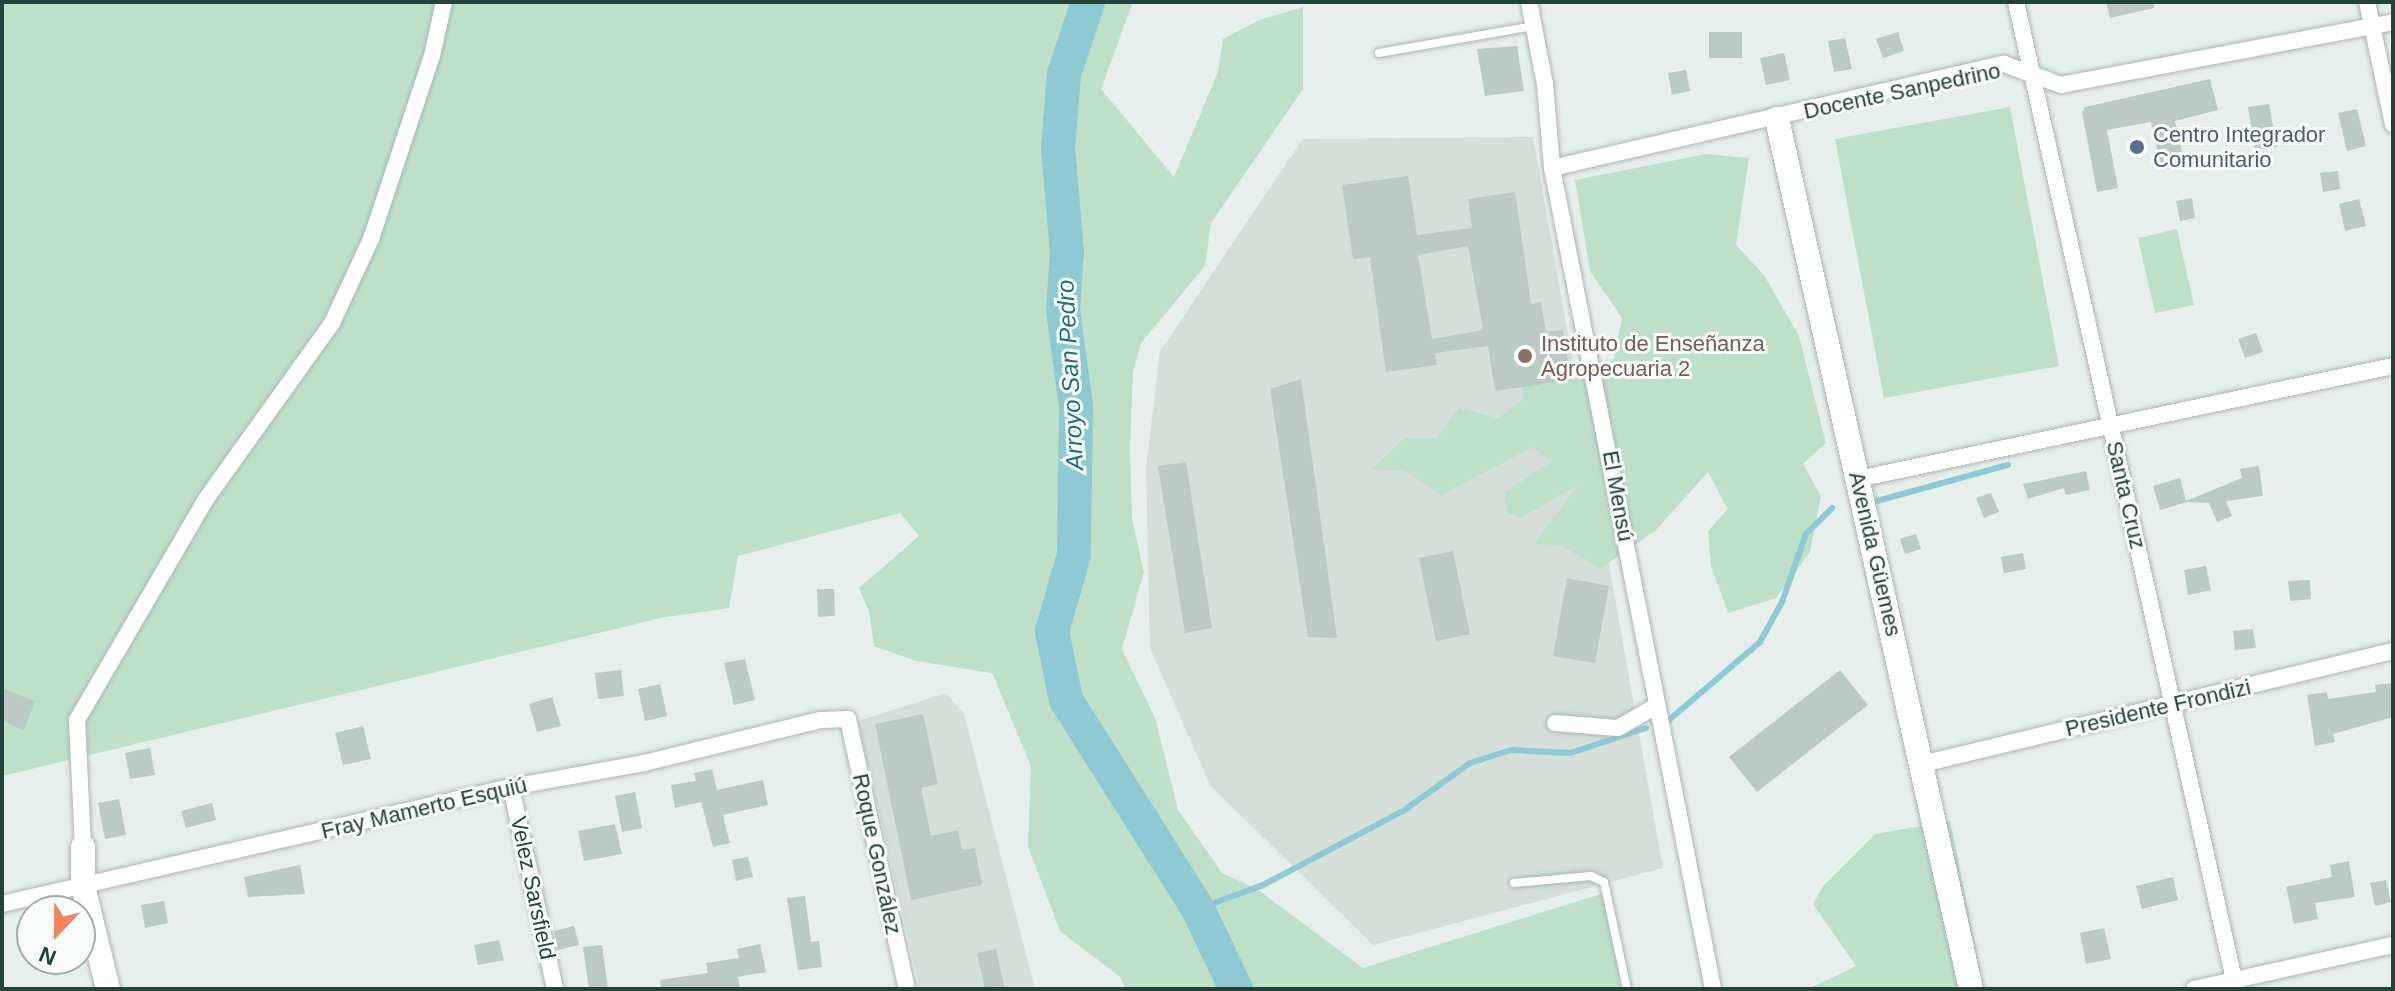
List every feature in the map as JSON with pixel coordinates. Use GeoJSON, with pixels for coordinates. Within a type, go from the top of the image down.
{"type":"FeatureCollection","features":[{"type":"Feature","properties":{"kind":"main road","name":"Avenida Güemes"},"geometry":{"type":"LineString","coordinates":[[1777,119],[1971,989]]}},
{"type":"Feature","properties":{"kind":"main road"},"geometry":{"type":"LineString","coordinates":[[83,847],[83,886],[108,989]]}},
{"type":"Feature","properties":{"kind":"street"},"geometry":{"type":"LineString","coordinates":[[83,847],[77,720],[206,499],[332,323],[371,239],[432,56],[444,2]]}},
{"type":"Feature","properties":{"kind":"street","name":"El Mensú"},"geometry":{"type":"LineString","coordinates":[[1529,2],[1545,84],[1552,168],[1713,989]]}},
{"type":"Feature","properties":{"kind":"street","name":"Santa Cruz"},"geometry":{"type":"LineString","coordinates":[[2016,2],[2029,74],[2175,704],[2235,985]]}},
{"type":"Feature","properties":{"kind":"street"},"geometry":{"type":"LineString","coordinates":[[2367,2],[2393,124]]}},
{"type":"Feature","properties":{"kind":"street","name":"Docente Sanpedrino"},"geometry":{"type":"LineString","coordinates":[[1552,168],[1777,119],[2004,64],[2061,85],[2393,22]]}},
{"type":"Feature","properties":{"kind":"street"},"geometry":{"type":"LineString","coordinates":[[1858,479],[2111,430],[2393,366]]}},
{"type":"Feature","properties":{"kind":"street","name":"Presidente Frondizi"},"geometry":{"type":"LineString","coordinates":[[1922,764],[2393,651]]}},
{"type":"Feature","properties":{"kind":"street"},"geometry":{"type":"LineString","coordinates":[[1555,723],[1618,728],[1656,706]]}},
{"type":"Feature","properties":{"kind":"street","name":"Fray Mamerto Esquiú"},"geometry":{"type":"LineString","coordinates":[[2,904],[511,787],[644,763],[821,720],[848,719]]}},
{"type":"Feature","properties":{"kind":"street","name":"Roque González"},"geometry":{"type":"LineString","coordinates":[[848,719],[907,989]]}},
{"type":"Feature","properties":{"kind":"street","name":"Velez Sarsfield"},"geometry":{"type":"LineString","coordinates":[[511,787],[555,989]]}},
{"type":"Feature","properties":{"kind":"street"},"geometry":{"type":"LineString","coordinates":[[2194,989],[2235,985],[2393,945]]}},
{"type":"Feature","properties":{"kind":"lane"},"geometry":{"type":"LineString","coordinates":[[1379,53],[1534,25]]}},
{"type":"Feature","properties":{"kind":"lane"},"geometry":{"type":"LineString","coordinates":[[1514,883],[1591,876],[1604,882],[1627,989]]}},
{"type":"Feature","properties":{"kind":"shaded area"},"geometry":{"type":"Polygon","coordinates":[[[1533,137],[1663,868],[1373,945],[1210,785],[1150,648],[1146,467],[1160,351],[1303,139],[1533,137]]]}},
{"type":"Feature","properties":{"kind":"shaded area"},"geometry":{"type":"Polygon","coordinates":[[[946,693],[964,714],[1035,989],[920,989],[858,721],[946,693]]]}},
{"type":"Feature","properties":{"kind":"green space"},"geometry":{"type":"Polygon","coordinates":[[[2,2],[1133,2],[1101,89],[1174,177],[1218,72],[1223,39],[1259,20],[1303,7],[1303,89],[1211,223],[1205,266],[1141,343],[1133,371],[1130,448],[1132,519],[1144,572],[1122,649],[1155,718],[1178,810],[1222,873],[1257,889],[1363,968],[1604,893],[1632,989],[1126,989],[1120,977],[1060,931],[1028,846],[1031,766],[992,673],[916,661],[874,646],[869,612],[859,588],[919,536],[900,513],[738,556],[729,608],[661,618],[2,776],[2,2]]]}},
{"type":"Feature","properties":{"kind":"green space"},"geometry":{"type":"Polygon","coordinates":[[[2010,107],[2059,366],[1884,398],[1835,139],[2010,107]]]}},
{"type":"Feature","properties":{"kind":"green space"},"geometry":{"type":"Polygon","coordinates":[[[1706,154],[1749,158],[1736,245],[1764,275],[1799,336],[1826,443],[1803,464],[1821,496],[1810,552],[1776,598],[1728,613],[1711,566],[1708,531],[1728,509],[1708,472],[1655,531],[1600,569],[1561,545],[1534,544],[1577,486],[1522,517],[1507,513],[1505,492],[1551,462],[1533,447],[1441,495],[1404,471],[1372,469],[1404,438],[1436,438],[1459,408],[1498,418],[1524,399],[1522,387],[1571,380],[1614,359],[1622,318],[1590,271],[1575,180],[1706,154]]]}},
{"type":"Feature","properties":{"kind":"green space"},"geometry":{"type":"Polygon","coordinates":[[[2177,229],[2194,305],[2155,313],[2138,238],[2177,229]]]}},
{"type":"Feature","properties":{"kind":"green space"},"geometry":{"type":"Polygon","coordinates":[[[1950,821],[1984,989],[1808,989],[1856,966],[1813,904],[1823,886],[1875,834],[1950,821]]]}},
{"type":"Feature","properties":{"kind":"building"},"geometry":{"type":"Polygon","coordinates":[[[2106,2],[2153,2],[2154,8],[2110,18],[2106,2]]]}},
{"type":"Feature","properties":{"kind":"building"},"geometry":{"type":"Polygon","coordinates":[[[1709,32],[1742,32],[1742,58],[1709,58],[1709,32]]]}},
{"type":"Feature","properties":{"kind":"building"},"geometry":{"type":"Polygon","coordinates":[[[1898,32],[1904,51],[1883,58],[1876,39],[1898,32]]]}},
{"type":"Feature","properties":{"kind":"building"},"geometry":{"type":"Polygon","coordinates":[[[1845,38],[1852,69],[1834,72],[1828,41],[1845,38]]]}},
{"type":"Feature","properties":{"kind":"building"},"geometry":{"type":"Polygon","coordinates":[[[1517,46],[1524,91],[1485,96],[1477,49],[1517,46]]]}},
{"type":"Feature","properties":{"kind":"building"},"geometry":{"type":"Polygon","coordinates":[[[1784,53],[1790,80],[1766,85],[1760,58],[1784,53]]]}},
{"type":"Feature","properties":{"kind":"building"},"geometry":{"type":"Polygon","coordinates":[[[1686,70],[1690,91],[1672,95],[1668,73],[1686,70]]]}},
{"type":"Feature","properties":{"kind":"building"},"geometry":{"type":"Polygon","coordinates":[[[2210,79],[2218,110],[2175,121],[2185,165],[2162,170],[2151,122],[2107,130],[2118,188],[2097,192],[2082,112],[2085,107],[2210,79]]]}},
{"type":"Feature","properties":{"kind":"building"},"geometry":{"type":"Polygon","coordinates":[[[2269,104],[2277,147],[2255,150],[2248,107],[2269,104]]]}},
{"type":"Feature","properties":{"kind":"building"},"geometry":{"type":"Polygon","coordinates":[[[2357,109],[2366,146],[2347,151],[2338,113],[2357,109]]]}},
{"type":"Feature","properties":{"kind":"building"},"geometry":{"type":"Polygon","coordinates":[[[2338,171],[2340,189],[2323,192],[2320,173],[2338,171]]]}},
{"type":"Feature","properties":{"kind":"building"},"geometry":{"type":"Polygon","coordinates":[[[1408,176],[1417,235],[1472,228],[1468,199],[1515,192],[1531,304],[1541,302],[1546,332],[1563,330],[1571,380],[1495,391],[1488,346],[1435,353],[1437,365],[1386,372],[1370,257],[1353,259],[1342,185],[1408,176]],[[1468,246],[1418,255],[1432,339],[1483,330],[1468,246]]]}},
{"type":"Feature","properties":{"kind":"building"},"geometry":{"type":"Polygon","coordinates":[[[2192,198],[2195,218],[2180,221],[2176,201],[2192,198]]]}},
{"type":"Feature","properties":{"kind":"building"},"geometry":{"type":"Polygon","coordinates":[[[2359,199],[2366,226],[2345,231],[2339,204],[2359,199]]]}},
{"type":"Feature","properties":{"kind":"building"},"geometry":{"type":"Polygon","coordinates":[[[2256,333],[2263,352],[2245,358],[2238,339],[2256,333]]]}},
{"type":"Feature","properties":{"kind":"building"},"geometry":{"type":"Polygon","coordinates":[[[1301,379],[1337,638],[1308,637],[1270,389],[1301,379]]]}},
{"type":"Feature","properties":{"kind":"building"},"geometry":{"type":"Polygon","coordinates":[[[1186,462],[1212,628],[1185,633],[1158,466],[1186,462]]]}},
{"type":"Feature","properties":{"kind":"building"},"geometry":{"type":"Polygon","coordinates":[[[2259,466],[2263,496],[2226,501],[2232,516],[2217,522],[2209,503],[2187,502],[2160,510],[2153,486],[2180,478],[2186,501],[2242,478],[2240,469],[2259,466]]]}},
{"type":"Feature","properties":{"kind":"building"},"geometry":{"type":"Polygon","coordinates":[[[2086,471],[2090,490],[2066,495],[2064,488],[2028,499],[2023,484],[2086,471]]]}},
{"type":"Feature","properties":{"kind":"building"},"geometry":{"type":"Polygon","coordinates":[[[1991,493],[1999,512],[1984,518],[1976,498],[1991,493]]]}},
{"type":"Feature","properties":{"kind":"building"},"geometry":{"type":"Polygon","coordinates":[[[1916,534],[1921,549],[1905,554],[1900,539],[1916,534]]]}},
{"type":"Feature","properties":{"kind":"building"},"geometry":{"type":"Polygon","coordinates":[[[1453,551],[1470,634],[1436,641],[1419,558],[1453,551]]]}},
{"type":"Feature","properties":{"kind":"building"},"geometry":{"type":"Polygon","coordinates":[[[2023,553],[2026,569],[2004,573],[2001,557],[2023,553]]]}},
{"type":"Feature","properties":{"kind":"building"},"geometry":{"type":"Polygon","coordinates":[[[2206,566],[2211,590],[2188,595],[2184,570],[2206,566]]]}},
{"type":"Feature","properties":{"kind":"building"},"geometry":{"type":"Polygon","coordinates":[[[1567,578],[1609,586],[1595,663],[1553,656],[1567,578]]]}},
{"type":"Feature","properties":{"kind":"building"},"geometry":{"type":"Polygon","coordinates":[[[2310,580],[2311,599],[2290,601],[2288,581],[2310,580]]]}},
{"type":"Feature","properties":{"kind":"building"},"geometry":{"type":"Polygon","coordinates":[[[817,589],[834,589],[835,616],[818,617],[817,589]]]}},
{"type":"Feature","properties":{"kind":"building"},"geometry":{"type":"Polygon","coordinates":[[[2253,629],[2256,648],[2235,650],[2233,631],[2253,629]]]}},
{"type":"Feature","properties":{"kind":"building"},"geometry":{"type":"Polygon","coordinates":[[[745,659],[755,700],[734,705],[724,663],[745,659]]]}},
{"type":"Feature","properties":{"kind":"building"},"geometry":{"type":"Polygon","coordinates":[[[621,670],[624,696],[598,699],[595,673],[621,670]]]}},
{"type":"Feature","properties":{"kind":"building"},"geometry":{"type":"Polygon","coordinates":[[[1840,670],[1868,705],[1757,792],[1729,757],[1840,670]]]}},
{"type":"Feature","properties":{"kind":"building"},"geometry":{"type":"Polygon","coordinates":[[[2393,683],[2393,717],[2333,734],[2335,742],[2315,746],[2307,695],[2327,692],[2328,699],[2376,692],[2375,685],[2393,683]]]}},
{"type":"Feature","properties":{"kind":"building"},"geometry":{"type":"Polygon","coordinates":[[[660,684],[667,716],[645,721],[638,689],[660,684]]]}},
{"type":"Feature","properties":{"kind":"building"},"geometry":{"type":"Polygon","coordinates":[[[2,688],[35,701],[24,730],[2,721],[2,688]]]}},
{"type":"Feature","properties":{"kind":"building"},"geometry":{"type":"Polygon","coordinates":[[[552,697],[561,726],[537,732],[529,704],[552,697]]]}},
{"type":"Feature","properties":{"kind":"building"},"geometry":{"type":"Polygon","coordinates":[[[923,714],[938,784],[921,788],[931,836],[958,830],[962,850],[975,848],[982,885],[911,900],[875,724],[923,714]]]}},
{"type":"Feature","properties":{"kind":"building"},"geometry":{"type":"Polygon","coordinates":[[[363,726],[371,759],[343,765],[335,733],[363,726]]]}},
{"type":"Feature","properties":{"kind":"building"},"geometry":{"type":"Polygon","coordinates":[[[150,748],[155,775],[130,779],[125,753],[150,748]]]}},
{"type":"Feature","properties":{"kind":"building"},"geometry":{"type":"Polygon","coordinates":[[[712,769],[717,790],[763,780],[768,805],[723,815],[730,843],[713,847],[701,802],[675,808],[671,785],[696,781],[694,773],[712,769]]]}},
{"type":"Feature","properties":{"kind":"building"},"geometry":{"type":"Polygon","coordinates":[[[635,792],[642,828],[622,832],[615,796],[635,792]]]}},
{"type":"Feature","properties":{"kind":"building"},"geometry":{"type":"Polygon","coordinates":[[[119,799],[126,835],[105,839],[98,803],[119,799]]]}},
{"type":"Feature","properties":{"kind":"building"},"geometry":{"type":"Polygon","coordinates":[[[212,803],[216,820],[186,828],[181,811],[212,803]]]}},
{"type":"Feature","properties":{"kind":"building"},"geometry":{"type":"Polygon","coordinates":[[[615,824],[622,854],[584,861],[578,831],[615,824]]]}},
{"type":"Feature","properties":{"kind":"building"},"geometry":{"type":"Polygon","coordinates":[[[748,857],[753,877],[736,881],[732,860],[748,857]]]}},
{"type":"Feature","properties":{"kind":"building"},"geometry":{"type":"Polygon","coordinates":[[[2349,861],[2355,897],[2315,903],[2318,919],[2294,924],[2286,887],[2332,877],[2330,865],[2349,861]]]}},
{"type":"Feature","properties":{"kind":"building"},"geometry":{"type":"Polygon","coordinates":[[[300,865],[305,894],[248,897],[244,877],[300,865]]]}},
{"type":"Feature","properties":{"kind":"building"},"geometry":{"type":"Polygon","coordinates":[[[2173,877],[2178,900],[2142,909],[2136,886],[2173,877]]]}},
{"type":"Feature","properties":{"kind":"building"},"geometry":{"type":"Polygon","coordinates":[[[2386,880],[2391,902],[2375,906],[2370,883],[2386,880]]]}},
{"type":"Feature","properties":{"kind":"building"},"geometry":{"type":"Polygon","coordinates":[[[805,896],[811,942],[819,941],[822,967],[798,970],[787,898],[805,896]]]}},
{"type":"Feature","properties":{"kind":"building"},"geometry":{"type":"Polygon","coordinates":[[[164,901],[168,923],[145,928],[141,905],[164,901]]]}},
{"type":"Feature","properties":{"kind":"building"},"geometry":{"type":"Polygon","coordinates":[[[574,926],[579,945],[558,950],[554,931],[574,926]]]}},
{"type":"Feature","properties":{"kind":"building"},"geometry":{"type":"Polygon","coordinates":[[[2104,928],[2111,959],[2086,964],[2080,933],[2104,928]]]}},
{"type":"Feature","properties":{"kind":"building"},"geometry":{"type":"Polygon","coordinates":[[[499,940],[504,960],[478,965],[474,945],[499,940]]]}},
{"type":"Feature","properties":{"kind":"building"},"geometry":{"type":"Polygon","coordinates":[[[760,944],[766,972],[738,977],[740,989],[661,989],[660,980],[708,973],[706,963],[739,958],[737,949],[760,944]]]}},
{"type":"Feature","properties":{"kind":"building"},"geometry":{"type":"Polygon","coordinates":[[[602,945],[608,989],[589,989],[583,947],[602,945]]]}},
{"type":"Feature","properties":{"kind":"building"},"geometry":{"type":"Polygon","coordinates":[[[996,949],[1005,989],[985,989],[977,953],[996,949]]]}},
{"type":"Feature","properties":{"kind":"waterway","name":"Arroyo San Pedro"},"geometry":{"type":"LineString","coordinates":[[1088,2],[1064,74],[1058,148],[1067,253],[1063,310],[1076,406],[1074,555],[1052,631],[1066,700],[1198,909],[1236,989]]}},
{"type":"Feature","properties":{"kind":"waterway"},"geometry":{"type":"LineString","coordinates":[[1877,501],[2008,465]]}},
{"type":"Feature","properties":{"kind":"waterway"},"geometry":{"type":"LineString","coordinates":[[1669,720],[1760,642],[1782,602],[1806,534],[1832,508]]}},
{"type":"Feature","properties":{"kind":"waterway"},"geometry":{"type":"LineString","coordinates":[[1198,909],[1263,885],[1403,811],[1470,763],[1511,750],[1570,753],[1646,728]]}},
{"type":"Feature","properties":{"kind":"place","name":"Centro Integrador Comunitario"},"geometry":{"type":"Point","coordinates":[2137,147]}},
{"type":"Feature","properties":{"kind":"place","name":"Instituto de Enseñanza Agropecuaria 2"},"geometry":{"type":"Point","coordinates":[1525,356]}}]}
